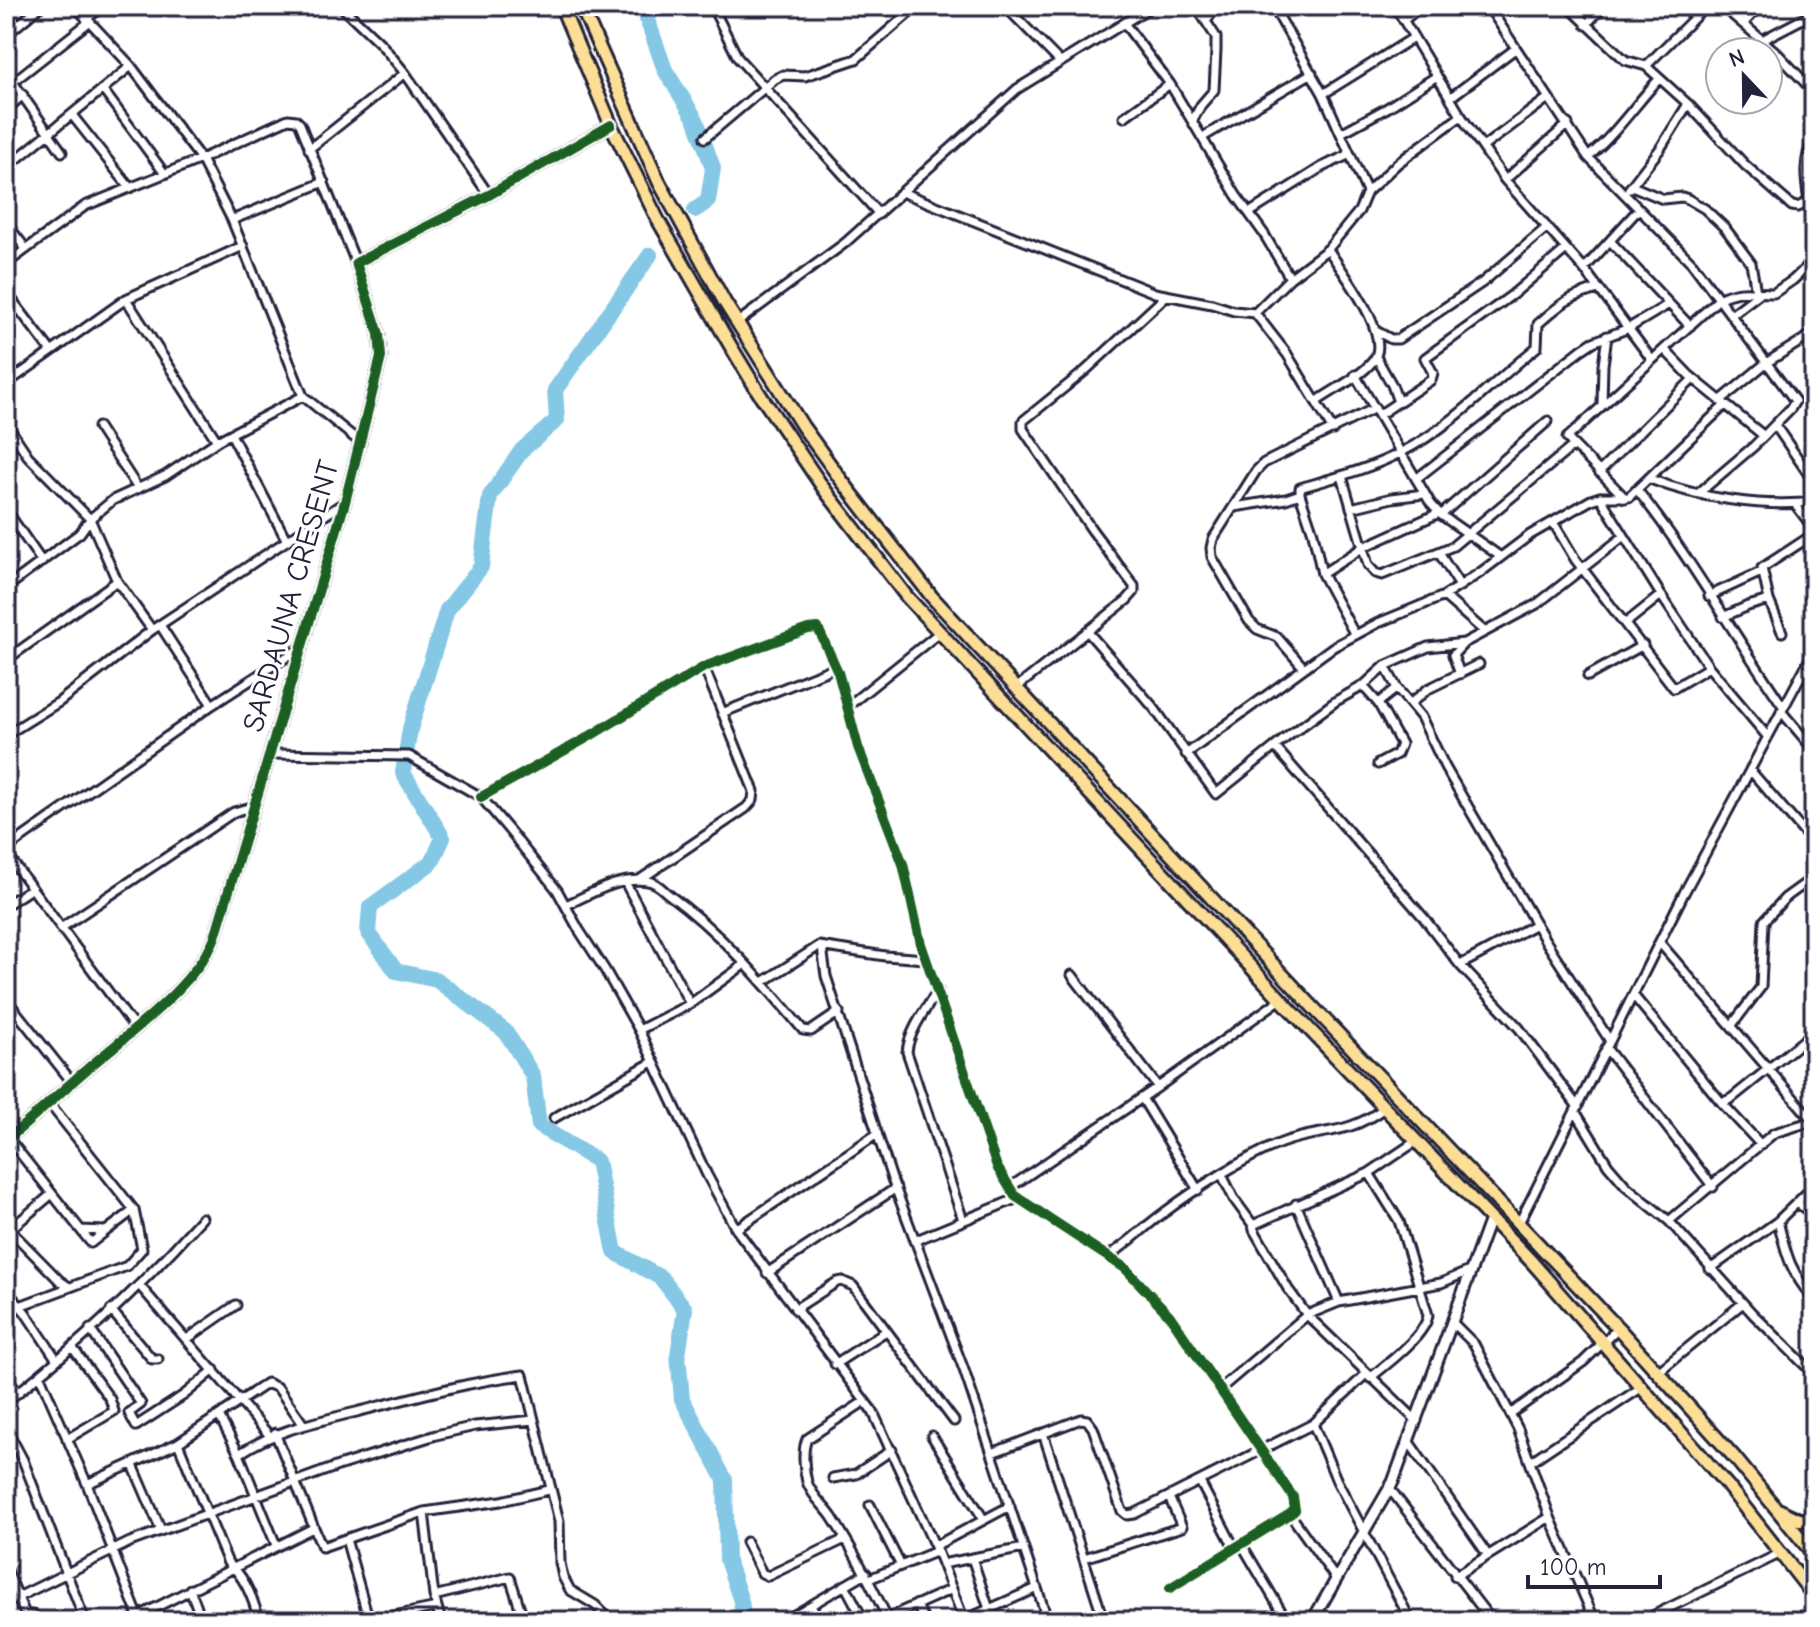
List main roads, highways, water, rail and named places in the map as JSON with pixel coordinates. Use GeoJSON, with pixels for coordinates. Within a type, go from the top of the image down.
{"type":"FeatureCollection","features":[{"type":"Feature","properties":{"kind":"main road"},"geometry":{"type":"LineString","coordinates":[[561,6],[611,125],[658,220],[759,393],[824,489],[907,597],[1490,1219],[1642,1387],[1814,1596]]}},
{"type":"Feature","properties":{"kind":"main road"},"geometry":{"type":"LineString","coordinates":[[581,6],[659,182],[693,247],[803,427],[932,597],[1518,1225],[1618,1328],[1735,1458],[1814,1555]]}},
{"type":"Feature","properties":{"kind":"main road"},"geometry":{"type":"LineString","coordinates":[[1771,1506],[1800,1520],[1814,1519]]}},
{"type":"Feature","properties":{"kind":"waterway"},"geometry":{"type":"LineString","coordinates":[[654,6],[647,19],[665,70],[696,120],[713,168],[708,201],[695,210]]}},
{"type":"Feature","properties":{"kind":"waterway"},"geometry":{"type":"LineString","coordinates":[[650,255],[555,390],[557,420],[522,450],[490,496],[481,567],[447,610],[410,729],[403,773],[443,838],[432,862],[370,907],[368,932],[396,971],[437,980],[506,1032],[533,1076],[539,1126],[597,1161],[615,1252],[661,1278],[685,1309],[678,1355],[682,1399],[725,1480],[727,1560],[741,1601],[744,1621]]}}]}
